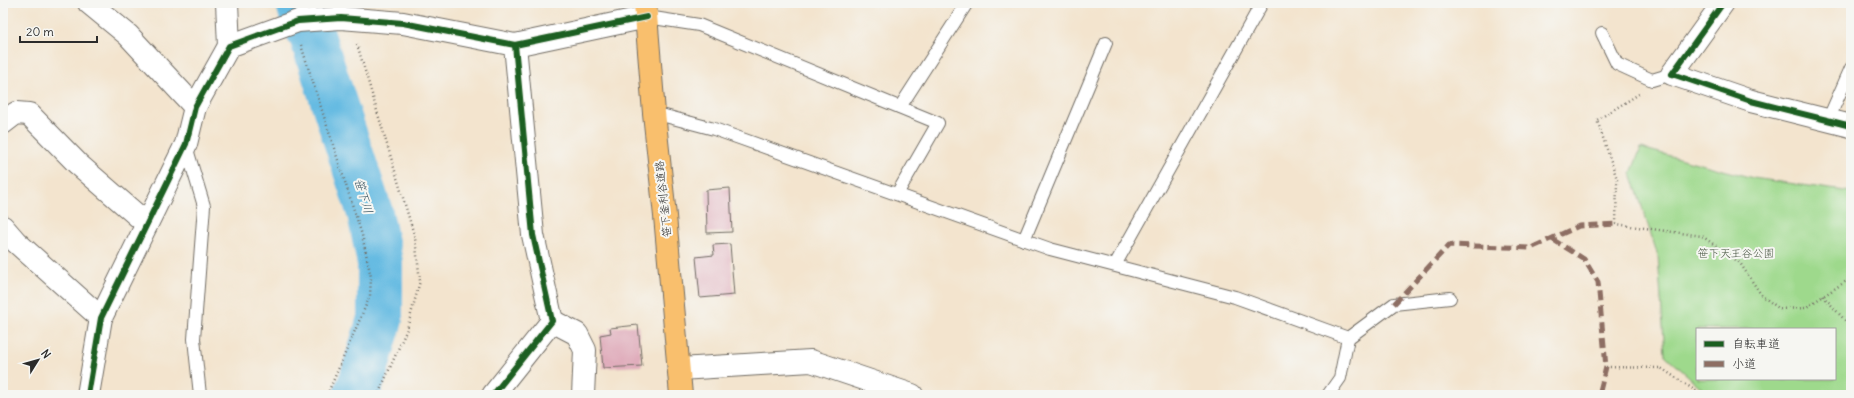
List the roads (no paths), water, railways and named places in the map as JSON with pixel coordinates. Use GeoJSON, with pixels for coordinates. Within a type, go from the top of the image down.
{"type":"FeatureCollection","features":[{"type":"Feature","properties":{"kind":"main road","name":"笹下釜利谷道路"},"geometry":{"type":"LineString","coordinates":[[646,10],[654,113],[680,369],[681,395]]}},
{"type":"Feature","properties":{"kind":"street"},"geometry":{"type":"LineString","coordinates":[[89,3],[128,35],[195,107]]}},
{"type":"Feature","properties":{"kind":"street"},"geometry":{"type":"LineString","coordinates":[[88,395],[100,318],[186,144],[195,107],[229,46],[227,3]]}},
{"type":"Feature","properties":{"kind":"street"},"geometry":{"type":"LineString","coordinates":[[1723,3],[1672,74],[1751,101],[1851,126]]}},
{"type":"Feature","properties":{"kind":"street"},"geometry":{"type":"LineString","coordinates":[[229,46],[296,22],[345,18],[403,23],[515,45],[646,10]]}},
{"type":"Feature","properties":{"kind":"street"},"geometry":{"type":"LineString","coordinates":[[515,45],[533,235],[552,321]]}},
{"type":"Feature","properties":{"kind":"street"},"geometry":{"type":"LineString","coordinates":[[3,123],[16,113],[29,114],[78,164],[147,224]]}},
{"type":"Feature","properties":{"kind":"street"},"geometry":{"type":"LineString","coordinates":[[3,227],[16,242],[100,318]]}},
{"type":"Feature","properties":{"kind":"street"},"geometry":{"type":"LineString","coordinates":[[493,395],[552,321]]}},
{"type":"Feature","properties":{"kind":"street"},"geometry":{"type":"LineString","coordinates":[[552,321],[577,334],[585,350],[583,395]]}},
{"type":"Feature","properties":{"kind":"street"},"geometry":{"type":"LineString","coordinates":[[680,369],[811,361],[912,395]]}},
{"type":"Feature","properties":{"kind":"lane"},"geometry":{"type":"LineString","coordinates":[[900,107],[967,3]]}},
{"type":"Feature","properties":{"kind":"lane"},"geometry":{"type":"LineString","coordinates":[[1115,265],[1262,3]]}},
{"type":"Feature","properties":{"kind":"lane"},"geometry":{"type":"LineString","coordinates":[[646,10],[699,25],[938,123],[897,194]]}},
{"type":"Feature","properties":{"kind":"lane"},"geometry":{"type":"LineString","coordinates":[[1602,33],[1617,64],[1652,80],[1672,74]]}},
{"type":"Feature","properties":{"kind":"lane"},"geometry":{"type":"LineString","coordinates":[[1024,240],[1106,43]]}},
{"type":"Feature","properties":{"kind":"lane"},"geometry":{"type":"LineString","coordinates":[[1828,120],[1851,68]]}},
{"type":"Feature","properties":{"kind":"lane"},"geometry":{"type":"LineString","coordinates":[[654,113],[714,129],[1050,249],[1235,296],[1348,338]]}},
{"type":"Feature","properties":{"kind":"lane"},"geometry":{"type":"LineString","coordinates":[[186,144],[204,206],[194,339],[200,395]]}},
{"type":"Feature","properties":{"kind":"lane"},"geometry":{"type":"LineString","coordinates":[[1328,395],[1340,378],[1348,338],[1394,304],[1450,298]]}},
{"type":"Feature","properties":{"kind":"waterway","name":"笹下川"},"geometry":{"type":"LineString","coordinates":[[299,3],[304,21],[312,36],[370,213],[380,263],[380,319],[362,380],[356,395]]}},
{"type":"Feature","properties":{"kind":"park label","name":"笹下天王谷公園"},"geometry":{"type":"Point","coordinates":[1736,253]}}]}
